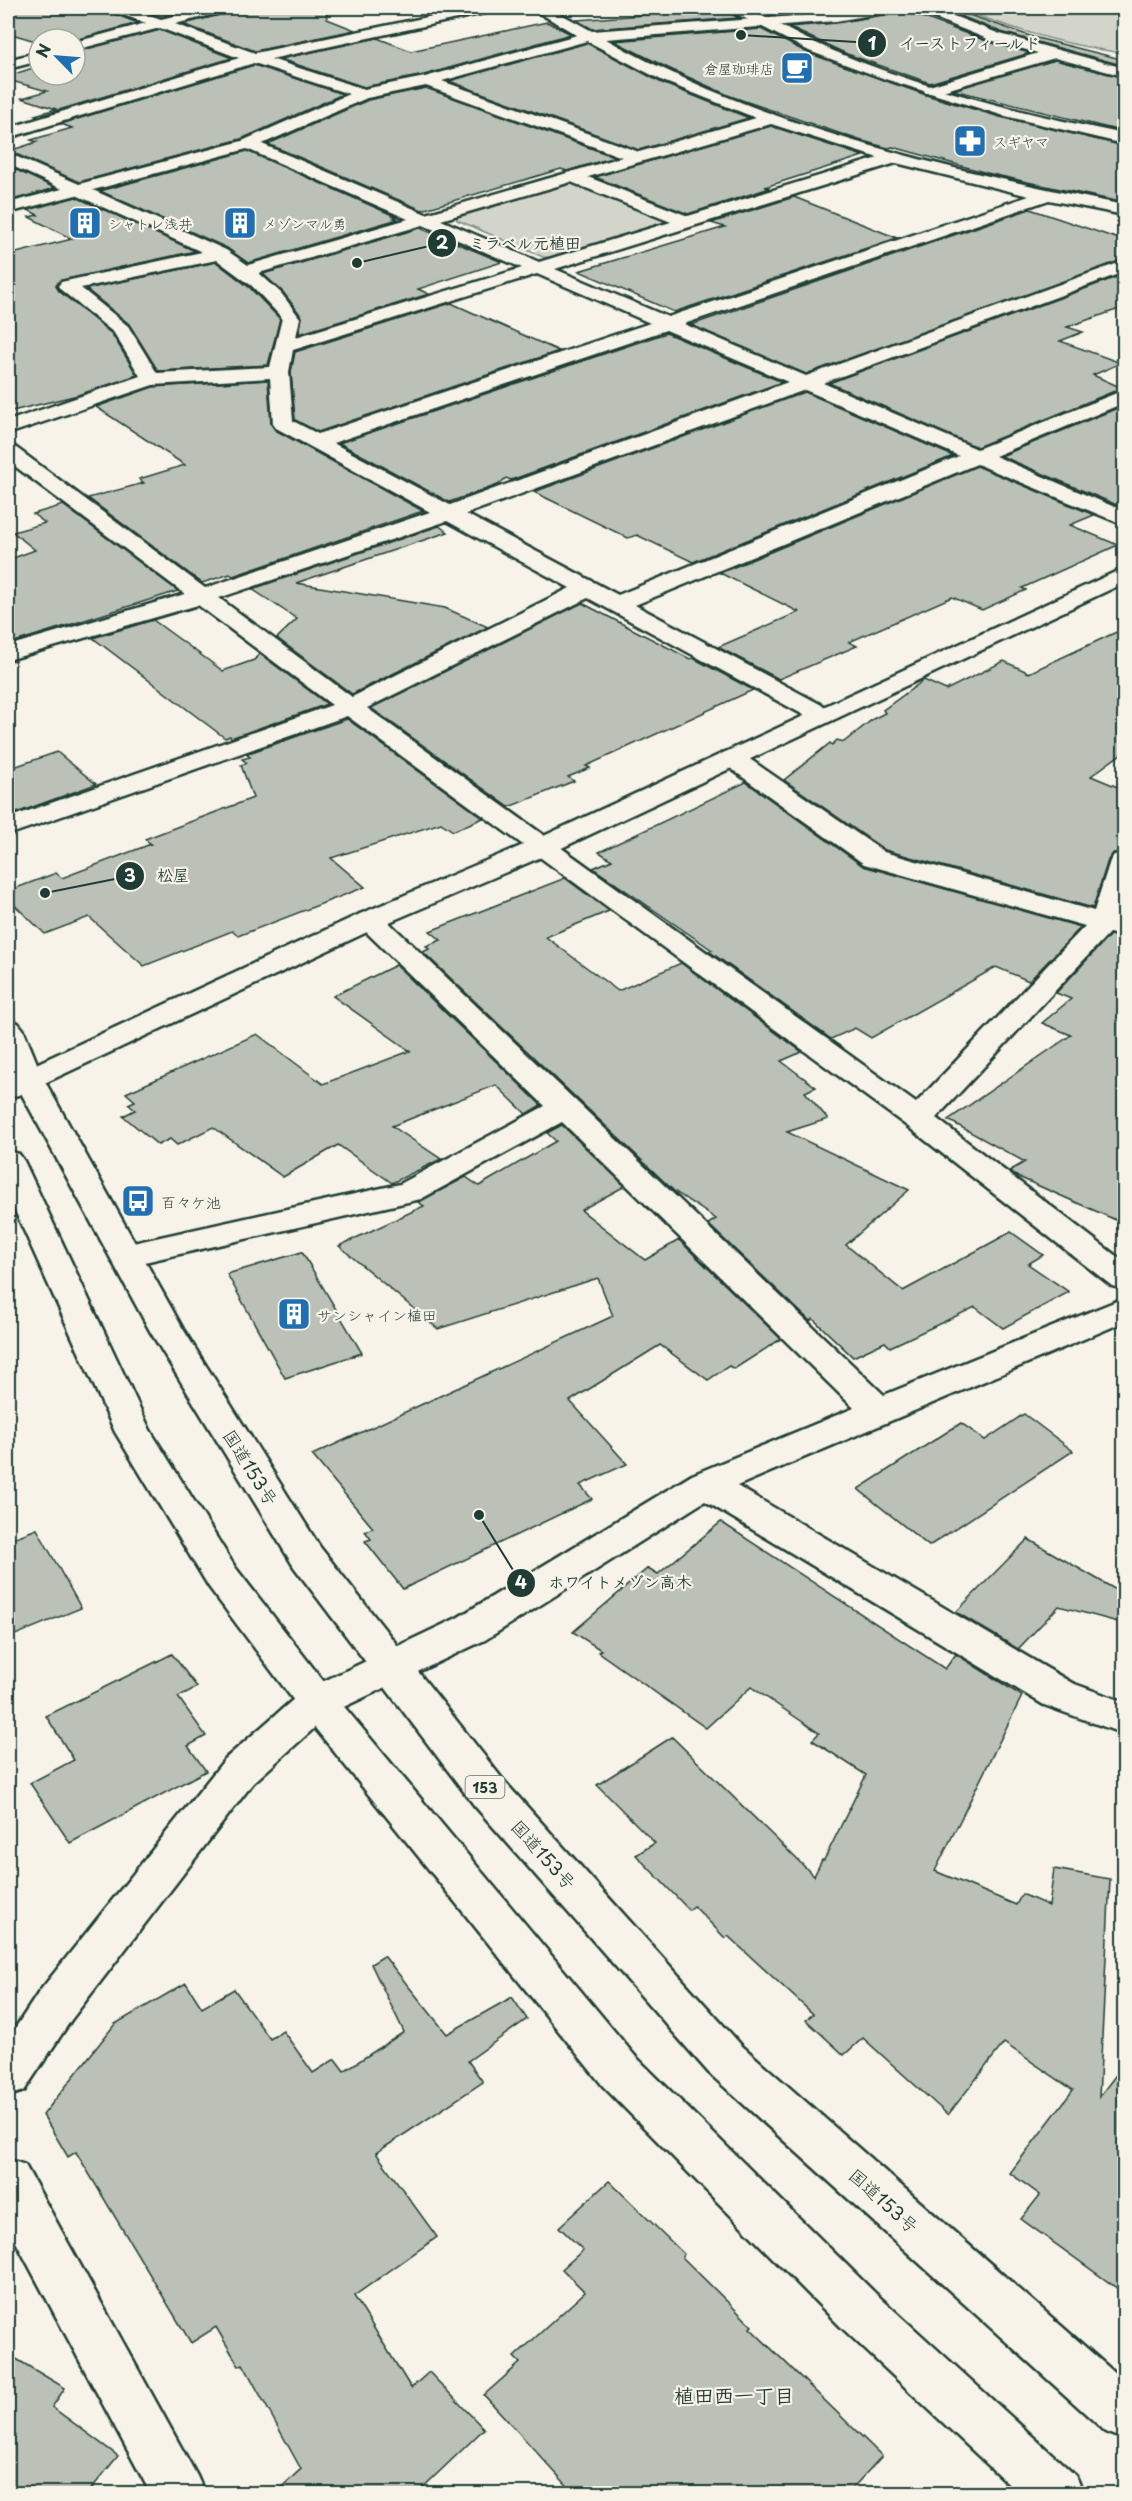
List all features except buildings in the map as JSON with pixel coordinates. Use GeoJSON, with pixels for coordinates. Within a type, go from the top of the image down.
{"type":"FeatureCollection","features":[{"type":"Feature","properties":{"kind":"main road"},"geometry":{"type":"LineString","coordinates":[[117,8],[254,58],[363,94]]}},
{"type":"Feature","properties":{"kind":"main road"},"geometry":{"type":"LineString","coordinates":[[87,43],[159,22],[222,8]]}},
{"type":"Feature","properties":{"kind":"main road"},"geometry":{"type":"LineString","coordinates":[[8,133],[254,58],[489,8]]}},
{"type":"Feature","properties":{"kind":"main road"},"geometry":{"type":"LineString","coordinates":[[541,8],[588,36],[669,78],[771,119],[895,158],[1047,195],[1125,210]]}},
{"type":"Feature","properties":{"kind":"main road"},"geometry":{"type":"LineString","coordinates":[[732,8],[812,47],[931,90],[1061,126],[1125,139]]}},
{"type":"Feature","properties":{"kind":"main road"},"geometry":{"type":"LineString","coordinates":[[8,208],[248,144],[363,94],[427,81],[588,36],[760,21],[836,17],[888,8]]}},
{"type":"Feature","properties":{"kind":"main road"},"geometry":{"type":"LineString","coordinates":[[922,8],[995,37],[1125,72]]}},
{"type":"Feature","properties":{"kind":"main road"},"geometry":{"type":"LineString","coordinates":[[931,90],[1052,54]]}},
{"type":"Feature","properties":{"kind":"main road"},"geometry":{"type":"LineString","coordinates":[[8,65],[27,59]]}},
{"type":"Feature","properties":{"kind":"main road"},"geometry":{"type":"LineString","coordinates":[[427,81],[640,158]]}},
{"type":"Feature","properties":{"kind":"main road"},"geometry":{"type":"LineString","coordinates":[[247,271],[426,221],[771,119]]}},
{"type":"Feature","properties":{"kind":"main road"},"geometry":{"type":"LineString","coordinates":[[248,144],[1125,519]]}},
{"type":"Feature","properties":{"kind":"main road"},"geometry":{"type":"LineString","coordinates":[[8,158],[220,254],[247,271],[274,293],[291,318],[279,372],[283,424],[822,715]]}},
{"type":"Feature","properties":{"kind":"main road"},"geometry":{"type":"LineString","coordinates":[[286,346],[895,158]]}},
{"type":"Feature","properties":{"kind":"main road"},"geometry":{"type":"LineString","coordinates":[[573,177],[690,223]]}},
{"type":"Feature","properties":{"kind":"main road"},"geometry":{"type":"LineString","coordinates":[[315,442],[1047,195]]}},
{"type":"Feature","properties":{"kind":"main road"},"geometry":{"type":"LineString","coordinates":[[151,379],[121,330],[67,286],[220,254]]}},
{"type":"Feature","properties":{"kind":"main road"},"geometry":{"type":"LineString","coordinates":[[8,653],[203,596],[449,513],[808,384],[1125,266]]}},
{"type":"Feature","properties":{"kind":"main road"},"geometry":{"type":"LineString","coordinates":[[8,428],[151,379],[279,372]]}},
{"type":"Feature","properties":{"kind":"main road"},"geometry":{"type":"LineString","coordinates":[[617,604],[1125,396]]}},
{"type":"Feature","properties":{"kind":"main road"},"geometry":{"type":"LineString","coordinates":[[8,451],[350,707],[918,1119],[1125,1278]]}},
{"type":"Feature","properties":{"kind":"main road"},"geometry":{"type":"LineString","coordinates":[[18,1083],[370,920],[544,846],[1125,575]]}},
{"type":"Feature","properties":{"kind":"main road"},"geometry":{"type":"LineString","coordinates":[[8,827],[350,707],[587,589]]}},
{"type":"Feature","properties":{"kind":"main road"},"geometry":{"type":"LineString","coordinates":[[732,758],[874,858],[1114,925]]}},
{"type":"Feature","properties":{"kind":"main road"},"geometry":{"type":"LineString","coordinates":[[918,1119],[1114,925],[1125,861]]}},
{"type":"Feature","properties":{"kind":"main road"},"geometry":{"type":"LineString","coordinates":[[370,920],[880,1412]]}},
{"type":"Feature","properties":{"kind":"main road","name":"国道153号"},"geometry":{"type":"LineString","coordinates":[[8,1029],[18,1083],[127,1255],[167,1331],[307,1557],[489,1793],[725,2059],[1125,2414]]}},
{"type":"Feature","properties":{"kind":"main road"},"geometry":{"type":"LineString","coordinates":[[127,1255],[410,1192],[565,1108]]}},
{"type":"Feature","properties":{"kind":"main road"},"geometry":{"type":"LineString","coordinates":[[8,1161],[133,1432],[222,1576],[317,1702],[619,2071],[856,2309],[1058,2493]]}},
{"type":"Feature","properties":{"kind":"main road"},"geometry":{"type":"LineString","coordinates":[[8,2076],[55,2006],[239,1771],[317,1702],[471,1629],[705,1484],[1125,1309]]}},
{"type":"Feature","properties":{"kind":"main road"},"geometry":{"type":"LineString","coordinates":[[705,1484],[1058,1694],[1125,1718]]}},
{"type":"Feature","properties":{"kind":"main road"},"geometry":{"type":"LineString","coordinates":[[8,2181],[179,2493]]}},
{"type":"Feature","properties":{"kind":"shaded area"},"geometry":{"type":"Polygon","coordinates":[[[983,8],[1124,8],[1124,53],[1043,37],[965,11],[983,8]]]}},
{"type":"Feature","properties":{"kind":"shaded area"},"geometry":{"type":"Polygon","coordinates":[[[570,184],[583,184],[670,219],[668,223],[556,258],[543,257],[457,220],[457,216],[570,184]]]}},
{"type":"Feature","properties":{"kind":"place","name":"イーストフィールド"},"geometry":{"type":"Point","coordinates":[741,35]}},
{"type":"Feature","properties":{"kind":"place","name":"倉屋珈琲店"},"geometry":{"type":"Point","coordinates":[797,68]}},
{"type":"Feature","properties":{"kind":"place","name":"スギヤマ"},"geometry":{"type":"Point","coordinates":[970,141]}},
{"type":"Feature","properties":{"kind":"place","name":"シャトレ浅井"},"geometry":{"type":"Point","coordinates":[85,223]}},
{"type":"Feature","properties":{"kind":"place","name":"メゾンマル勇"},"geometry":{"type":"Point","coordinates":[240,223]}},
{"type":"Feature","properties":{"kind":"place","name":"ミラベル元植田"},"geometry":{"type":"Point","coordinates":[357,263]}},
{"type":"Feature","properties":{"kind":"place","name":"松屋"},"geometry":{"type":"Point","coordinates":[45,893]}},
{"type":"Feature","properties":{"kind":"place","name":"百々ケ池"},"geometry":{"type":"Point","coordinates":[138,1201]}},
{"type":"Feature","properties":{"kind":"place","name":"サンシャイン植田"},"geometry":{"type":"Point","coordinates":[294,1314]}},
{"type":"Feature","properties":{"kind":"place","name":"ホワイトメゾン高木"},"geometry":{"type":"Point","coordinates":[479,1515]}},
{"type":"Feature","properties":{"kind":"district","name":"植田西一丁目"},"geometry":{"type":"Point","coordinates":[734,2395]}}]}
